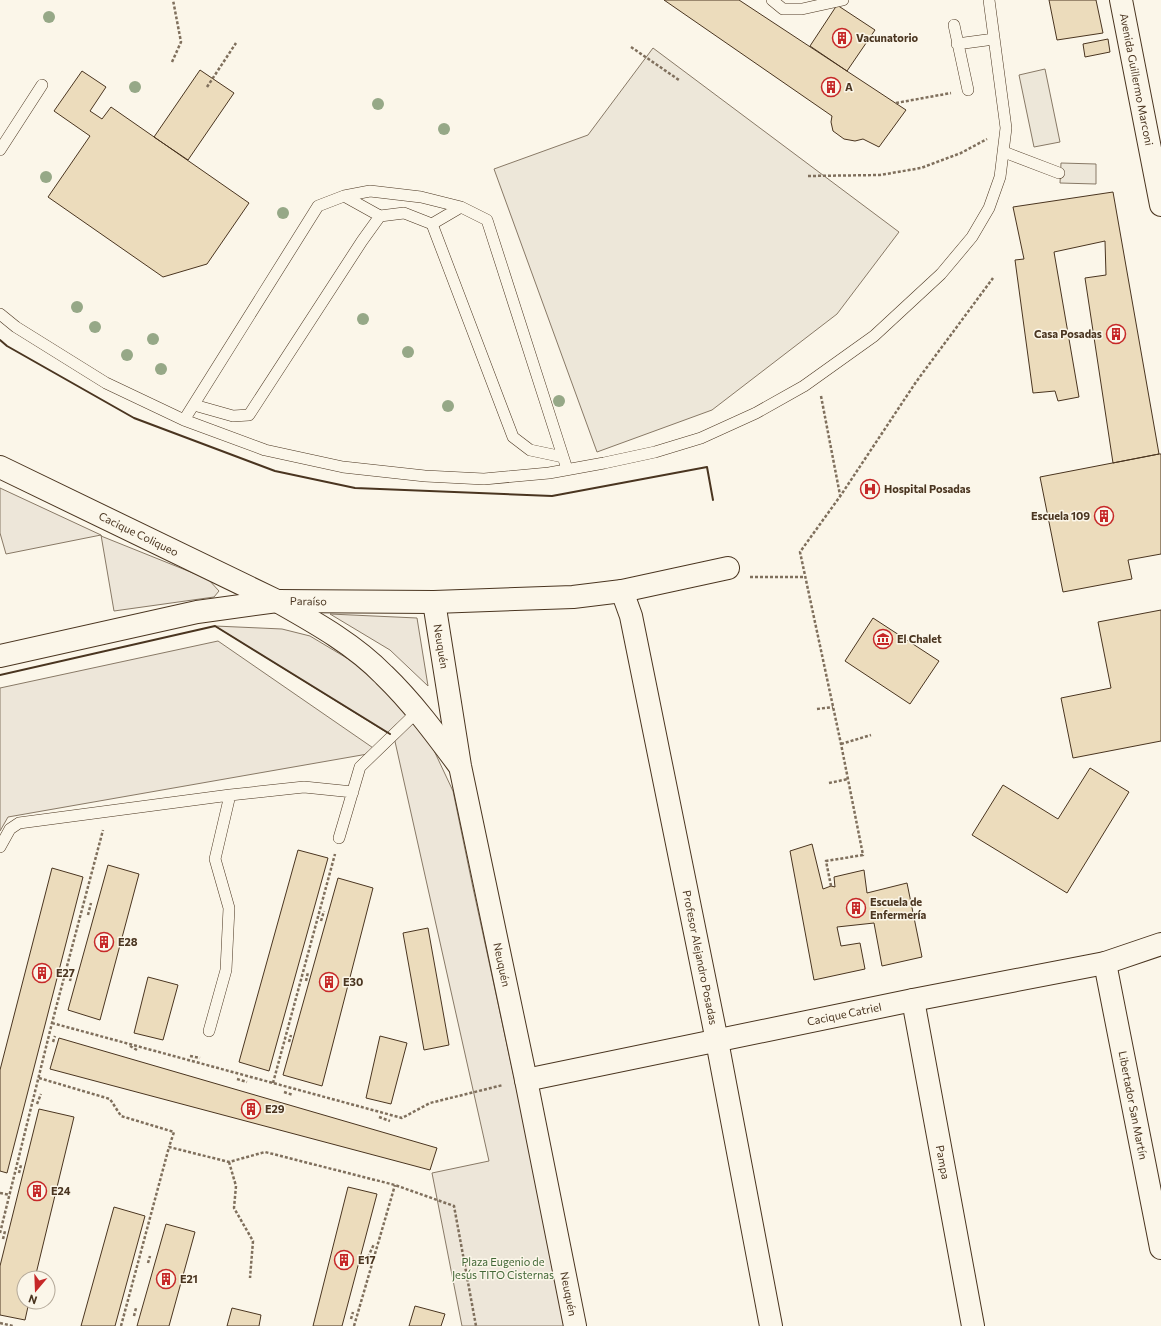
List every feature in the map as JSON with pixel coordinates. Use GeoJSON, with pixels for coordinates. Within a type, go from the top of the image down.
{"type":"FeatureCollection","features":[{"type":"Feature","properties":{"kind":"street","name":"Avenida Guillermo Marconi"},"geometry":{"type":"LineString","coordinates":[[1121,0],[1161,205]]}},
{"type":"Feature","properties":{"kind":"street","name":"Cacique Coliqueo"},"geometry":{"type":"LineString","coordinates":[[0,467],[277,601],[314,622],[354,649],[383,674],[418,711],[460,766]]}},
{"type":"Feature","properties":{"kind":"street","name":"Paraíso"},"geometry":{"type":"LineString","coordinates":[[0,656],[197,612],[277,601],[434,602],[573,597],[622,591],[736,572]]}},
{"type":"Feature","properties":{"kind":"street","name":"Profesor Alejandro Posadas"},"geometry":{"type":"LineString","coordinates":[[622,591],[631,616],[717,1041],[771,1326]]}},
{"type":"Feature","properties":{"kind":"street","name":"Neuquén"},"geometry":{"type":"LineString","coordinates":[[434,602],[460,766],[526,1080],[575,1326]]}},
{"type":"Feature","properties":{"kind":"street","name":"Cacique Catriel"},"geometry":{"type":"LineString","coordinates":[[526,1080],[913,1000],[1105,963],[1161,944]]}},
{"type":"Feature","properties":{"kind":"street","name":"Libertador San Martín"},"geometry":{"type":"LineString","coordinates":[[1105,963],[1161,1248]]}},
{"type":"Feature","properties":{"kind":"street","name":"Pampa"},"geometry":{"type":"LineString","coordinates":[[913,1000],[973,1326]]}},
{"type":"Feature","properties":{"kind":"lane"},"geometry":{"type":"LineString","coordinates":[[772,0],[783,9],[802,9],[843,0]]}},
{"type":"Feature","properties":{"kind":"lane"},"geometry":{"type":"LineString","coordinates":[[0,314],[16,327],[106,383],[184,420],[264,450],[343,467],[426,476],[484,479],[549,473],[604,463],[655,452],[701,438],[756,413],[804,386],[874,336],[942,274],[972,237],[989,208],[1000,177],[1006,128],[989,0]]}},
{"type":"Feature","properties":{"kind":"lane"},"geometry":{"type":"LineString","coordinates":[[954,25],[968,90]]}},
{"type":"Feature","properties":{"kind":"lane"},"geometry":{"type":"LineString","coordinates":[[958,44],[994,39]]}},
{"type":"Feature","properties":{"kind":"lane"},"geometry":{"type":"LineString","coordinates":[[0,150],[42,85]]}},
{"type":"Feature","properties":{"kind":"lane"},"geometry":{"type":"LineString","coordinates":[[1004,152],[1058,173]]}},
{"type":"Feature","properties":{"kind":"lane"},"geometry":{"type":"LineString","coordinates":[[184,420],[318,206],[344,196],[370,191],[421,197],[461,207],[487,220],[567,469]]}},
{"type":"Feature","properties":{"kind":"lane"},"geometry":{"type":"LineString","coordinates":[[344,196],[380,216],[404,214],[432,224],[513,438],[530,450],[562,457]]}},
{"type":"Feature","properties":{"kind":"lane"},"geometry":{"type":"LineString","coordinates":[[432,224],[461,207]]}},
{"type":"Feature","properties":{"kind":"lane"},"geometry":{"type":"LineString","coordinates":[[194,405],[233,416],[249,414],[362,241],[380,216]]}},
{"type":"Feature","properties":{"kind":"lane"},"geometry":{"type":"LineString","coordinates":[[339,838],[360,767],[418,711]]}},
{"type":"Feature","properties":{"kind":"lane"},"geometry":{"type":"LineString","coordinates":[[0,847],[10,829],[19,823],[230,795],[304,787],[353,792]]}},
{"type":"Feature","properties":{"kind":"lane"},"geometry":{"type":"LineString","coordinates":[[209,1031],[226,970],[229,908],[215,859],[230,795]]}},
{"type":"Feature","properties":{"kind":"path"},"geometry":{"type":"LineString","coordinates":[[172,62],[181,42],[173,0]]}},
{"type":"Feature","properties":{"kind":"path"},"geometry":{"type":"LineString","coordinates":[[207,87],[236,43]]}},
{"type":"Feature","properties":{"kind":"path"},"geometry":{"type":"LineString","coordinates":[[631,47],[679,80]]}},
{"type":"Feature","properties":{"kind":"path"},"geometry":{"type":"LineString","coordinates":[[896,103],[968,90]]}},
{"type":"Feature","properties":{"kind":"path"},"geometry":{"type":"LineString","coordinates":[[808,176],[880,175],[921,168],[961,153],[1006,128]]}},
{"type":"Feature","properties":{"kind":"path"},"geometry":{"type":"LineString","coordinates":[[831,886],[826,861],[863,855],[800,552],[916,382],[993,278]]}},
{"type":"Feature","properties":{"kind":"path"},"geometry":{"type":"LineString","coordinates":[[817,376],[840,495]]}},
{"type":"Feature","properties":{"kind":"path"},"geometry":{"type":"LineString","coordinates":[[736,572],[806,577]]}},
{"type":"Feature","properties":{"kind":"path"},"geometry":{"type":"LineString","coordinates":[[817,709],[833,707]]}},
{"type":"Feature","properties":{"kind":"path"},"geometry":{"type":"LineString","coordinates":[[841,744],[871,735]]}},
{"type":"Feature","properties":{"kind":"path"},"geometry":{"type":"LineString","coordinates":[[829,783],[848,779]]}},
{"type":"Feature","properties":{"kind":"path"},"geometry":{"type":"LineString","coordinates":[[0,1233],[52,1023],[108,812]]}},
{"type":"Feature","properties":{"kind":"path"},"geometry":{"type":"LineString","coordinates":[[273,1083],[339,838]]}},
{"type":"Feature","properties":{"kind":"path"},"geometry":{"type":"LineString","coordinates":[[88,915],[91,903]]}},
{"type":"Feature","properties":{"kind":"path"},"geometry":{"type":"LineString","coordinates":[[321,921],[324,911]]}},
{"type":"Feature","properties":{"kind":"path"},"geometry":{"type":"LineString","coordinates":[[70,981],[73,967]]}},
{"type":"Feature","properties":{"kind":"path"},"geometry":{"type":"LineString","coordinates":[[306,981],[308,972]]}},
{"type":"Feature","properties":{"kind":"path"},"geometry":{"type":"LineString","coordinates":[[52,1023],[402,1118],[430,1103],[526,1080]]}},
{"type":"Feature","properties":{"kind":"path"},"geometry":{"type":"LineString","coordinates":[[289,1042],[290,1035]]}},
{"type":"Feature","properties":{"kind":"path"},"geometry":{"type":"LineString","coordinates":[[53,1042],[55,1036]]}},
{"type":"Feature","properties":{"kind":"path"},"geometry":{"type":"LineString","coordinates":[[130,1046],[137,1050]]}},
{"type":"Feature","properties":{"kind":"path"},"geometry":{"type":"LineString","coordinates":[[190,1056],[200,1058]]}},
{"type":"Feature","properties":{"kind":"path"},"geometry":{"type":"LineString","coordinates":[[39,1078],[110,1099],[121,1116],[174,1132],[121,1326]]}},
{"type":"Feature","properties":{"kind":"path"},"geometry":{"type":"LineString","coordinates":[[238,1079],[246,1082]]}},
{"type":"Feature","properties":{"kind":"path"},"geometry":{"type":"LineString","coordinates":[[284,1092],[293,1095]]}},
{"type":"Feature","properties":{"kind":"path"},"geometry":{"type":"LineString","coordinates":[[38,1104],[41,1094]]}},
{"type":"Feature","properties":{"kind":"path"},"geometry":{"type":"LineString","coordinates":[[379,1118],[390,1121]]}},
{"type":"Feature","properties":{"kind":"path"},"geometry":{"type":"LineString","coordinates":[[169,1147],[229,1162],[265,1152],[395,1185],[454,1206],[476,1326]]}},
{"type":"Feature","properties":{"kind":"path"},"geometry":{"type":"LineString","coordinates":[[229,1162],[236,1186],[234,1208],[253,1241],[250,1278]]}},
{"type":"Feature","properties":{"kind":"path"},"geometry":{"type":"LineString","coordinates":[[19,1173],[21,1165]]}},
{"type":"Feature","properties":{"kind":"path"},"geometry":{"type":"LineString","coordinates":[[354,1326],[395,1185]]}},
{"type":"Feature","properties":{"kind":"path"},"geometry":{"type":"LineString","coordinates":[[0,1193],[10,1195]]}},
{"type":"Feature","properties":{"kind":"path"},"geometry":{"type":"LineString","coordinates":[[3,1239],[5,1231]]}},
{"type":"Feature","properties":{"kind":"path"},"geometry":{"type":"LineString","coordinates":[[368,1257],[374,1244]]}},
{"type":"Feature","properties":{"kind":"path"},"geometry":{"type":"LineString","coordinates":[[148,1263],[150,1256]]}},
{"type":"Feature","properties":{"kind":"path"},"geometry":{"type":"LineString","coordinates":[[134,1316],[136,1308]]}},
{"type":"Feature","properties":{"kind":"path"},"geometry":{"type":"LineString","coordinates":[[351,1320],[353,1312]]}},
{"type":"Feature","properties":{"kind":"path"},"geometry":{"type":"LineString","coordinates":[[0,1323],[13,1326]]}},
{"type":"Feature","properties":{"kind":"green space"},"geometry":{"type":"Polygon","coordinates":[[[0,488],[101,535],[6,554],[0,533],[0,488]]]}},
{"type":"Feature","properties":{"kind":"green space"},"geometry":{"type":"Polygon","coordinates":[[[101,536],[208,579],[219,591],[214,597],[114,611],[101,536]]]}},
{"type":"Feature","properties":{"kind":"green space"},"geometry":{"type":"Polygon","coordinates":[[[330,614],[417,618],[428,686],[390,650],[330,614]]]}},
{"type":"Feature","properties":{"kind":"green space","name":"Plaza Eugenio de Jesús TITO Cisternas"},"geometry":{"type":"Polygon","coordinates":[[[215,626],[282,629],[310,636],[365,669],[430,742],[453,791],[568,1326],[462,1326],[432,1173],[489,1161],[394,737],[215,626]]]}},
{"type":"Feature","properties":{"kind":"green space"},"geometry":{"type":"Polygon","coordinates":[[[218,641],[379,752],[8,817],[0,831],[0,688],[218,641]]]}},
{"type":"Feature","properties":{"kind":"shaded area"},"geometry":{"type":"Polygon","coordinates":[[[653,48],[899,232],[837,314],[712,410],[597,452],[494,169],[588,135],[653,48]]]}},
{"type":"Feature","properties":{"kind":"shaded area"},"geometry":{"type":"Polygon","coordinates":[[[1045,69],[1060,142],[1034,147],[1019,75],[1045,69]]]}},
{"type":"Feature","properties":{"kind":"shaded area"},"geometry":{"type":"Polygon","coordinates":[[[1061,163],[1096,164],[1096,184],[1060,183],[1061,163]]]}},
{"type":"Feature","properties":{"kind":"building","name":"A"},"geometry":{"type":"Polygon","coordinates":[[[664,0],[739,0],[906,110],[879,147],[863,139],[855,141],[844,139],[833,131],[831,122],[832,116],[664,0]]]}},
{"type":"Feature","properties":{"kind":"building"},"geometry":{"type":"Polygon","coordinates":[[[1049,0],[1096,0],[1103,33],[1057,40],[1049,0]]]}},
{"type":"Feature","properties":{"kind":"building","name":"Vacunatorio"},"geometry":{"type":"Polygon","coordinates":[[[837,5],[875,30],[847,71],[810,46],[837,5]]]}},
{"type":"Feature","properties":{"kind":"building"},"geometry":{"type":"Polygon","coordinates":[[[1108,39],[1110,52],[1085,57],[1083,44],[1108,39]]]}},
{"type":"Feature","properties":{"kind":"building"},"geometry":{"type":"Polygon","coordinates":[[[200,70],[234,93],[188,160],[154,137],[200,70]]]}},
{"type":"Feature","properties":{"kind":"building"},"geometry":{"type":"Polygon","coordinates":[[[82,71],[106,87],[90,111],[102,119],[111,107],[249,203],[207,264],[163,277],[48,197],[90,136],[54,111],[82,71]]]}},
{"type":"Feature","properties":{"kind":"building","name":"Casa Posadas"},"geometry":{"type":"Polygon","coordinates":[[[1113,192],[1159,454],[1113,463],[1085,278],[1106,275],[1105,241],[1054,252],[1079,397],[1058,401],[1055,391],[1033,393],[1015,260],[1024,259],[1013,207],[1113,192]]]}},
{"type":"Feature","properties":{"kind":"building","name":"Escuela 109"},"geometry":{"type":"Polygon","coordinates":[[[1161,454],[1161,554],[1128,560],[1132,579],[1063,592],[1040,477],[1161,454]]]}},
{"type":"Feature","properties":{"kind":"building"},"geometry":{"type":"Polygon","coordinates":[[[1161,610],[1161,741],[1073,758],[1061,698],[1111,688],[1098,622],[1161,610]]]}},
{"type":"Feature","properties":{"kind":"building","name":"El Chalet"},"geometry":{"type":"Polygon","coordinates":[[[873,618],[939,661],[910,704],[845,661],[873,618]]]}},
{"type":"Feature","properties":{"kind":"building"},"geometry":{"type":"Polygon","coordinates":[[[1090,768],[1129,792],[1067,893],[972,835],[1003,785],[1058,819],[1090,768]]]}},
{"type":"Feature","properties":{"kind":"building","name":"Escuela de Enfermería"},"geometry":{"type":"Polygon","coordinates":[[[812,844],[823,889],[831,886],[835,887],[834,877],[864,870],[867,893],[907,883],[922,957],[882,966],[874,923],[837,927],[841,946],[860,943],[865,969],[814,980],[790,851],[812,844]]]}},
{"type":"Feature","properties":{"kind":"building"},"geometry":{"type":"Polygon","coordinates":[[[298,850],[328,858],[269,1071],[239,1062],[298,850]]]}},
{"type":"Feature","properties":{"kind":"building","name":"E28"},"geometry":{"type":"Polygon","coordinates":[[[108,865],[139,874],[100,1020],[68,1010],[108,865]]]}},
{"type":"Feature","properties":{"kind":"building","name":"E27"},"geometry":{"type":"Polygon","coordinates":[[[52,868],[83,877],[7,1173],[0,1171],[0,1070],[52,868]]]}},
{"type":"Feature","properties":{"kind":"building","name":"E30"},"geometry":{"type":"Polygon","coordinates":[[[338,878],[373,888],[322,1086],[283,1075],[338,878]]]}},
{"type":"Feature","properties":{"kind":"building"},"geometry":{"type":"Polygon","coordinates":[[[428,928],[449,1045],[424,1050],[403,933],[428,928]]]}},
{"type":"Feature","properties":{"kind":"building"},"geometry":{"type":"Polygon","coordinates":[[[148,977],[178,985],[163,1040],[134,1033],[148,977]]]}},
{"type":"Feature","properties":{"kind":"building"},"geometry":{"type":"Polygon","coordinates":[[[380,1036],[407,1043],[391,1104],[366,1098],[380,1036]]]}},
{"type":"Feature","properties":{"kind":"building","name":"E29"},"geometry":{"type":"Polygon","coordinates":[[[59,1038],[437,1148],[430,1170],[50,1069],[59,1038]]]}},
{"type":"Feature","properties":{"kind":"building","name":"E24"},"geometry":{"type":"Polygon","coordinates":[[[39,1109],[74,1117],[37,1270],[16,1270],[16,1310],[27,1310],[25,1320],[0,1315],[0,1266],[39,1109]]]}},
{"type":"Feature","properties":{"kind":"building","name":"E17"},"geometry":{"type":"Polygon","coordinates":[[[348,1187],[377,1194],[342,1326],[313,1326],[348,1187]]]}},
{"type":"Feature","properties":{"kind":"building"},"geometry":{"type":"Polygon","coordinates":[[[114,1207],[145,1216],[115,1326],[81,1326],[114,1207]]]}},
{"type":"Feature","properties":{"kind":"building","name":"E21"},"geometry":{"type":"Polygon","coordinates":[[[166,1224],[195,1232],[169,1326],[137,1326],[166,1224]]]}},
{"type":"Feature","properties":{"kind":"building"},"geometry":{"type":"Polygon","coordinates":[[[415,1306],[445,1314],[441,1326],[409,1326],[415,1306]]]}},
{"type":"Feature","properties":{"kind":"building"},"geometry":{"type":"Polygon","coordinates":[[[232,1308],[261,1315],[259,1326],[227,1326],[232,1308]]]}},
{"type":"Feature","properties":{"kind":"wall"},"geometry":{"type":"LineString","coordinates":[[0,340],[7,346],[134,418],[275,471],[355,488],[552,496],[707,467],[713,500]]}},
{"type":"Feature","properties":{"kind":"wall"},"geometry":{"type":"LineString","coordinates":[[0,675],[215,626],[390,734]]}},
{"type":"Feature","properties":{"kind":"place","name":"Vacunatorio"},"geometry":{"type":"Point","coordinates":[842,38]}},
{"type":"Feature","properties":{"kind":"place","name":"A"},"geometry":{"type":"Point","coordinates":[831,87]}},
{"type":"Feature","properties":{"kind":"place","name":"Casa Posadas"},"geometry":{"type":"Point","coordinates":[1116,334]}},
{"type":"Feature","properties":{"kind":"place","name":"Hospital Posadas"},"geometry":{"type":"Point","coordinates":[870,489]}},
{"type":"Feature","properties":{"kind":"place","name":"Escuela 109"},"geometry":{"type":"Point","coordinates":[1104,516]}},
{"type":"Feature","properties":{"kind":"place","name":"El Chalet"},"geometry":{"type":"Point","coordinates":[883,639]}},
{"type":"Feature","properties":{"kind":"place","name":"Escuela de Enfermería"},"geometry":{"type":"Point","coordinates":[856,908]}},
{"type":"Feature","properties":{"kind":"place","name":"E28"},"geometry":{"type":"Point","coordinates":[104,942]}},
{"type":"Feature","properties":{"kind":"place","name":"E27"},"geometry":{"type":"Point","coordinates":[42,973]}},
{"type":"Feature","properties":{"kind":"place","name":"E30"},"geometry":{"type":"Point","coordinates":[329,982]}},
{"type":"Feature","properties":{"kind":"place","name":"E29"},"geometry":{"type":"Point","coordinates":[251,1109]}},
{"type":"Feature","properties":{"kind":"place","name":"E24"},"geometry":{"type":"Point","coordinates":[37,1191]}},
{"type":"Feature","properties":{"kind":"place","name":"E17"},"geometry":{"type":"Point","coordinates":[344,1260]}},
{"type":"Feature","properties":{"kind":"place","name":"E21"},"geometry":{"type":"Point","coordinates":[166,1279]}}]}
